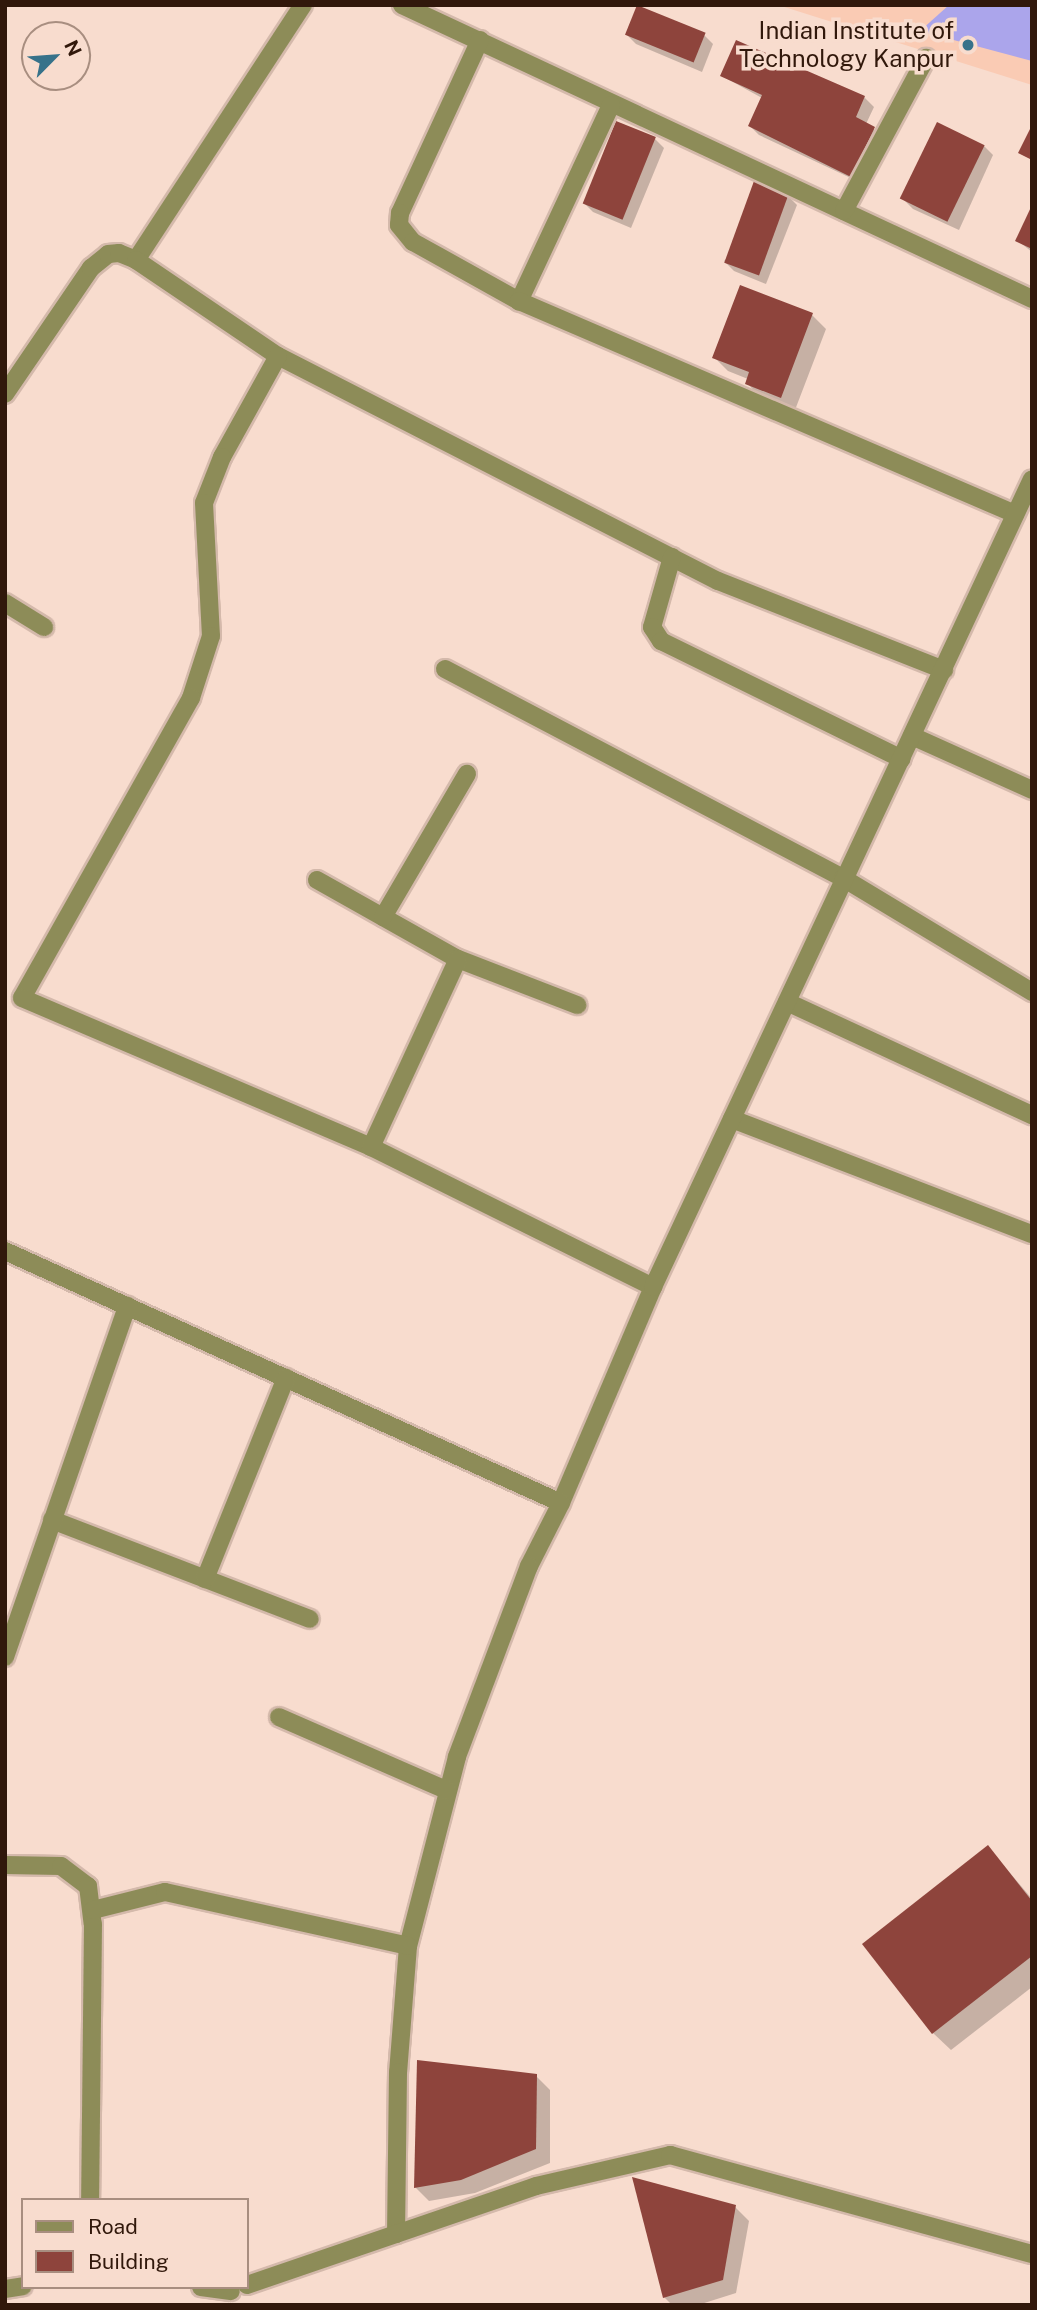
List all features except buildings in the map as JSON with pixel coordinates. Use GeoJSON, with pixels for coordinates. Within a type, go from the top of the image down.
{"type":"FeatureCollection","features":[{"type":"Feature","properties":{"kind":"street"},"geometry":{"type":"LineString","coordinates":[[136,260],[303,5]]}},
{"type":"Feature","properties":{"kind":"street"},"geometry":{"type":"LineString","coordinates":[[402,5],[611,105],[1032,299]]}},
{"type":"Feature","properties":{"kind":"street"},"geometry":{"type":"LineString","coordinates":[[480,40],[399,225],[413,242],[519,301],[1015,514]]}},
{"type":"Feature","properties":{"kind":"street"},"geometry":{"type":"LineString","coordinates":[[844,211],[926,58]]}},
{"type":"Feature","properties":{"kind":"street"},"geometry":{"type":"LineString","coordinates":[[519,301],[611,105]]}},
{"type":"Feature","properties":{"kind":"street"},"geometry":{"type":"LineString","coordinates":[[5,394],[91,268],[108,254],[119,253],[136,260],[278,356],[718,581],[944,670]]}},
{"type":"Feature","properties":{"kind":"street"},"geometry":{"type":"LineString","coordinates":[[278,356],[222,457],[204,503],[211,636],[191,698],[22,998],[371,1147],[653,1287]]}},
{"type":"Feature","properties":{"kind":"street"},"geometry":{"type":"LineString","coordinates":[[396,2234],[398,2072],[408,1946],[448,1791],[529,1566],[561,1503],[653,1287],[1032,479]]}},
{"type":"Feature","properties":{"kind":"street"},"geometry":{"type":"LineString","coordinates":[[672,557],[652,627],[661,641],[902,759]]}},
{"type":"Feature","properties":{"kind":"street"},"geometry":{"type":"LineString","coordinates":[[5,603],[44,627]]}},
{"type":"Feature","properties":{"kind":"street"},"geometry":{"type":"LineString","coordinates":[[445,669],[843,878],[1032,992]]}},
{"type":"Feature","properties":{"kind":"street"},"geometry":{"type":"LineString","coordinates":[[912,736],[1032,790]]}},
{"type":"Feature","properties":{"kind":"street"},"geometry":{"type":"LineString","coordinates":[[383,917],[467,774]]}},
{"type":"Feature","properties":{"kind":"street"},"geometry":{"type":"LineString","coordinates":[[317,880],[458,959],[577,1005]]}},
{"type":"Feature","properties":{"kind":"street"},"geometry":{"type":"LineString","coordinates":[[371,1147],[458,959]]}},
{"type":"Feature","properties":{"kind":"street"},"geometry":{"type":"LineString","coordinates":[[787,1002],[1032,1115]]}},
{"type":"Feature","properties":{"kind":"street"},"geometry":{"type":"LineString","coordinates":[[732,1119],[1032,1234]]}},
{"type":"Feature","properties":{"kind":"street"},"geometry":{"type":"LineString","coordinates":[[5,1251],[561,1503]]}},
{"type":"Feature","properties":{"kind":"street"},"geometry":{"type":"LineString","coordinates":[[5,1657],[10,1627],[52,1520],[127,1306]]}},
{"type":"Feature","properties":{"kind":"street"},"geometry":{"type":"LineString","coordinates":[[205,1579],[286,1378]]}},
{"type":"Feature","properties":{"kind":"street"},"geometry":{"type":"LineString","coordinates":[[52,1520],[310,1619]]}},
{"type":"Feature","properties":{"kind":"street"},"geometry":{"type":"LineString","coordinates":[[279,1717],[448,1791]]}},
{"type":"Feature","properties":{"kind":"street"},"geometry":{"type":"LineString","coordinates":[[5,1865],[61,1866],[88,1886],[93,1910],[90,2198]]}},
{"type":"Feature","properties":{"kind":"street"},"geometry":{"type":"LineString","coordinates":[[93,1910],[165,1892],[408,1946]]}},
{"type":"Feature","properties":{"kind":"street"},"geometry":{"type":"LineString","coordinates":[[248,2288],[536,2186],[670,2155],[1032,2254]]}},
{"type":"Feature","properties":{"kind":"street"},"geometry":{"type":"LineString","coordinates":[[215,2289],[236,2292]]}},
{"type":"Feature","properties":{"kind":"shaded area","name":"Indian Institute of Technology Kanpur"},"geometry":{"type":"Polygon","coordinates":[[[778,5],[1032,5],[1032,85],[778,5]]]}},
{"type":"Feature","properties":{"kind":"shaded area"},"geometry":{"type":"Polygon","coordinates":[[[949,5],[1032,5],[1032,61],[920,31],[949,5]]]}},
{"type":"Feature","properties":{"kind":"place","name":"Indian Institute of Technology Kanpur"},"geometry":{"type":"Point","coordinates":[968,45]}}]}
